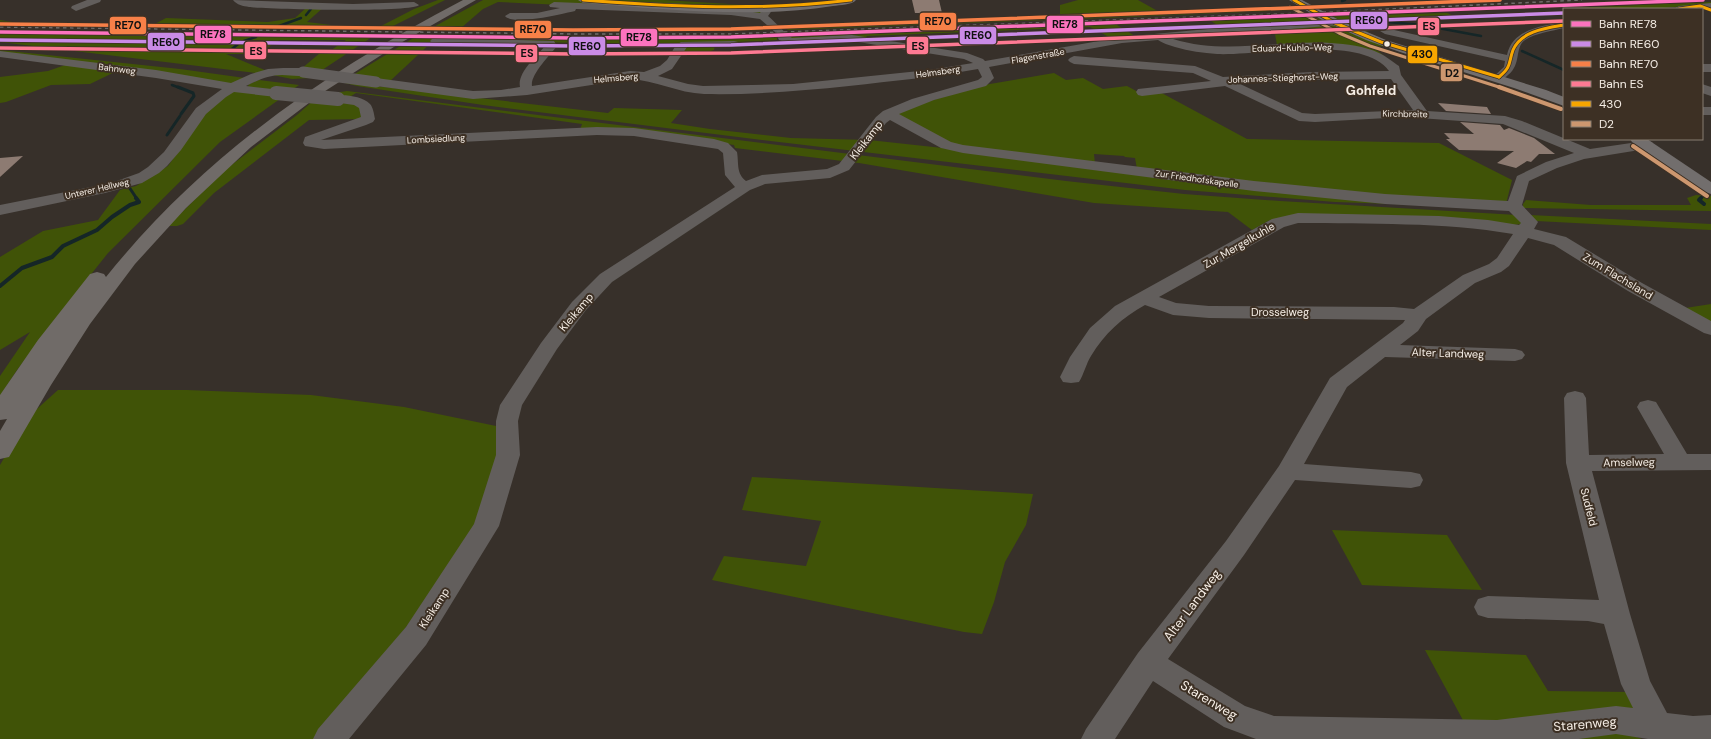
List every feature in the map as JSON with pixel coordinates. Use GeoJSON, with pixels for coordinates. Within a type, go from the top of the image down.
{"type":"FeatureCollection","features":[{"type":"Feature","properties":{"kind":"highway"},"geometry":{"type":"LineString","coordinates":[[0,413],[27,370],[73,306],[117,253],[160,207],[197,171],[233,141],[301,91],[383,39],[458,0]]}},
{"type":"Feature","properties":{"kind":"highway"},"geometry":{"type":"LineString","coordinates":[[0,451],[24,410],[94,303],[136,251],[179,204],[214,170],[276,120],[347,70],[436,18],[471,0]]}},
{"type":"Feature","properties":{"kind":"main road"},"geometry":{"type":"LineString","coordinates":[[580,3],[692,7],[765,12],[851,0]]}},
{"type":"Feature","properties":{"kind":"main road"},"geometry":{"type":"LineString","coordinates":[[1294,0],[1335,23],[1360,34],[1408,51],[1499,77],[1563,102]]}},
{"type":"Feature","properties":{"kind":"main road"},"geometry":{"type":"LineString","coordinates":[[1642,142],[1711,189]]}},
{"type":"Feature","properties":{"kind":"street"},"geometry":{"type":"LineString","coordinates":[[76,8],[96,0]]}},
{"type":"Feature","properties":{"kind":"street"},"geometry":{"type":"LineString","coordinates":[[238,0],[240,2],[250,4],[392,7],[414,5]]}},
{"type":"Feature","properties":{"kind":"street"},"geometry":{"type":"LineString","coordinates":[[554,5],[580,3]]}},
{"type":"Feature","properties":{"kind":"street"},"geometry":{"type":"LineString","coordinates":[[510,16],[542,15],[564,12],[580,3]]}},
{"type":"Feature","properties":{"kind":"street"},"geometry":{"type":"LineString","coordinates":[[1700,6],[1711,10]]}},
{"type":"Feature","properties":{"kind":"street"},"geometry":{"type":"LineString","coordinates":[[1686,8],[1711,6]]}},
{"type":"Feature","properties":{"kind":"street"},"geometry":{"type":"LineString","coordinates":[[765,12],[767,20],[779,29],[783,38],[791,41],[852,38],[872,40],[967,56],[979,61],[982,66]]}},
{"type":"Feature","properties":{"kind":"street","name":"Flagenstraße"},"geometry":{"type":"LineString","coordinates":[[982,66],[1122,40],[1157,36],[1335,23]]}},
{"type":"Feature","properties":{"kind":"street"},"geometry":{"type":"LineString","coordinates":[[1499,77],[1510,68],[1514,48],[1521,38],[1546,28],[1563,25]]}},
{"type":"Feature","properties":{"kind":"street"},"geometry":{"type":"LineString","coordinates":[[1546,28],[1563,33]]}},
{"type":"Feature","properties":{"kind":"street"},"geometry":{"type":"LineString","coordinates":[[1385,31],[1511,59]]}},
{"type":"Feature","properties":{"kind":"street","name":"Eduard-Kuhlo-Weg"},"geometry":{"type":"LineString","coordinates":[[1157,36],[1174,44],[1196,49],[1316,46],[1359,50],[1388,62],[1395,69],[1395,75],[1423,114]]}},
{"type":"Feature","properties":{"kind":"street"},"geometry":{"type":"LineString","coordinates":[[436,41],[550,43],[551,46],[528,75],[525,82],[527,91]]}},
{"type":"Feature","properties":{"kind":"street"},"geometry":{"type":"LineString","coordinates":[[644,76],[666,68],[671,64],[681,46],[685,44],[734,44]]}},
{"type":"Feature","properties":{"kind":"street","name":"Bahnweg"},"geometry":{"type":"LineString","coordinates":[[0,54],[156,74],[223,84],[233,88]]}},
{"type":"Feature","properties":{"kind":"street","name":"Kirchbreite"},"geometry":{"type":"LineString","coordinates":[[1074,60],[1195,70],[1300,117],[1315,118],[1387,113],[1505,120],[1586,153]]}},
{"type":"Feature","properties":{"kind":"street","name":"Helmsberg"},"geometry":{"type":"LineString","coordinates":[[251,79],[270,73],[302,72],[473,95],[527,91],[630,75],[644,76],[687,88],[726,90],[793,88],[928,74],[982,66]]}},
{"type":"Feature","properties":{"kind":"street","name":"Kleikamp"},"geometry":{"type":"LineString","coordinates":[[329,739],[416,636],[486,526],[508,455],[507,422],[511,405],[548,347],[579,306],[606,278],[745,187],[762,180],[830,173],[844,167],[863,142],[888,114],[903,107],[982,83],[988,78],[987,73],[982,66]]}},
{"type":"Feature","properties":{"kind":"street","name":"Johannes-Stieghorst-Weg"},"geometry":{"type":"LineString","coordinates":[[1222,81],[1312,76],[1395,75]]}},
{"type":"Feature","properties":{"kind":"street","name":"Unterer Hellweg"},"geometry":{"type":"LineString","coordinates":[[0,210],[112,187],[133,181],[145,175],[159,166],[167,158],[202,110],[212,101],[251,79]]}},
{"type":"Feature","properties":{"kind":"street"},"geometry":{"type":"LineString","coordinates":[[1142,92],[1222,81]]}},
{"type":"Feature","properties":{"kind":"street","name":"Lombsiedlung"},"geometry":{"type":"LineString","coordinates":[[233,88],[357,101],[365,106],[368,119],[350,127],[316,137],[310,140],[310,143],[324,145],[597,131],[634,132],[714,143],[723,146],[730,152],[731,173],[734,180],[745,187]]}},
{"type":"Feature","properties":{"kind":"street","name":"Zur Friedhofskapelle"},"geometry":{"type":"LineString","coordinates":[[888,114],[946,145],[963,149],[1254,186],[1385,199],[1514,206]]}},
{"type":"Feature","properties":{"kind":"street"},"geometry":{"type":"LineString","coordinates":[[1514,206],[1522,179],[1533,173],[1586,153],[1642,142]]}},
{"type":"Feature","properties":{"kind":"street","name":"Alter Landweg"},"geometry":{"type":"LineString","coordinates":[[1097,739],[1148,662],[1235,548],[1288,471],[1338,383],[1411,327],[1418,315],[1469,279],[1495,268],[1503,262],[1530,222],[1514,206]]}},
{"type":"Feature","properties":{"kind":"street","name":"Zur Mergelkuhle"},"geometry":{"type":"LineString","coordinates":[[1071,377],[1080,357],[1097,332],[1122,310],[1278,223],[1298,218],[1439,221],[1488,225],[1523,231]]}},
{"type":"Feature","properties":{"kind":"street","name":"Zum Flachsland"},"geometry":{"type":"LineString","coordinates":[[1523,231],[1560,241],[1635,287],[1711,329]]}},
{"type":"Feature","properties":{"kind":"street","name":"Drosselweg"},"geometry":{"type":"LineString","coordinates":[[1144,298],[1173,308],[1209,312],[1394,313],[1418,315]]}},
{"type":"Feature","properties":{"kind":"street","name":"Alter Landweg"},"geometry":{"type":"LineString","coordinates":[[1381,351],[1515,355]]}},
{"type":"Feature","properties":{"kind":"street","name":"Sudfeld"},"geometry":{"type":"LineString","coordinates":[[1575,398],[1578,463],[1616,614],[1636,684],[1661,732]]}},
{"type":"Feature","properties":{"kind":"street"},"geometry":{"type":"LineString","coordinates":[[1648,406],[1680,462]]}},
{"type":"Feature","properties":{"kind":"street","name":"Amselweg"},"geometry":{"type":"LineString","coordinates":[[1578,463],[1711,462]]}},
{"type":"Feature","properties":{"kind":"street"},"geometry":{"type":"LineString","coordinates":[[1288,471],[1411,480]]}},
{"type":"Feature","properties":{"kind":"street"},"geometry":{"type":"LineString","coordinates":[[1488,607],[1588,610],[1616,614]]}},
{"type":"Feature","properties":{"kind":"street","name":"Starenweg"},"geometry":{"type":"LineString","coordinates":[[1148,662],[1235,717],[1274,731],[1497,734],[1616,720],[1661,732],[1711,729]]}},
{"type":"Feature","properties":{"kind":"green space"},"geometry":{"type":"Polygon","coordinates":[[[438,0],[445,0],[385,30],[0,25],[0,20],[19,23],[151,26],[166,18],[268,22],[295,18],[307,7],[324,7],[307,22],[331,25],[328,28],[371,29],[376,26],[381,26],[414,9],[438,0]]]}},
{"type":"Feature","properties":{"kind":"green space"},"geometry":{"type":"Polygon","coordinates":[[[483,0],[664,0],[763,6],[762,13],[758,14],[498,2],[483,9],[461,28],[565,30],[775,30],[623,32],[428,30],[483,0]]]}},
{"type":"Feature","properties":{"kind":"green space"},"geometry":{"type":"Polygon","coordinates":[[[1078,0],[1138,0],[1163,14],[1302,8],[1296,10],[786,30],[793,27],[1060,16],[1060,5],[1078,0]]]}},
{"type":"Feature","properties":{"kind":"green space"},"geometry":{"type":"Polygon","coordinates":[[[1711,2],[1711,4],[1662,8],[1572,8],[1711,2]]]}},
{"type":"Feature","properties":{"kind":"green space"},"geometry":{"type":"Polygon","coordinates":[[[1447,13],[1459,18],[1400,19],[1366,32],[1346,25],[1333,16],[1447,13]]]}},
{"type":"Feature","properties":{"kind":"green space"},"geometry":{"type":"Polygon","coordinates":[[[1312,17],[1326,22],[1222,28],[1211,21],[1117,25],[1135,36],[1113,39],[1090,27],[867,36],[865,38],[792,39],[788,37],[1312,17]]]}},
{"type":"Feature","properties":{"kind":"green space"},"geometry":{"type":"Polygon","coordinates":[[[1333,25],[1357,36],[1385,46],[1373,47],[1384,56],[1366,50],[1277,45],[1274,29],[1333,25]]]}},
{"type":"Feature","properties":{"kind":"green space"},"geometry":{"type":"Polygon","coordinates":[[[0,33],[372,37],[310,78],[292,79],[272,75],[301,69],[320,53],[327,53],[346,40],[280,40],[257,54],[226,54],[267,71],[257,73],[0,42],[0,33]]]}},
{"type":"Feature","properties":{"kind":"green space"},"geometry":{"type":"Polygon","coordinates":[[[415,37],[618,39],[777,37],[777,40],[648,43],[434,40],[389,82],[353,75],[415,37]]]}},
{"type":"Feature","properties":{"kind":"green space"},"geometry":{"type":"Polygon","coordinates":[[[715,44],[714,50],[708,52],[681,53],[684,46],[715,44]]]}},
{"type":"Feature","properties":{"kind":"green space"},"geometry":{"type":"Polygon","coordinates":[[[0,50],[180,69],[245,78],[230,84],[0,52],[0,50]]]}},
{"type":"Feature","properties":{"kind":"green space"},"geometry":{"type":"Polygon","coordinates":[[[68,64],[119,70],[90,84],[51,85],[0,103],[0,77],[48,71],[68,64]]]}},
{"type":"Feature","properties":{"kind":"green space"},"geometry":{"type":"Polygon","coordinates":[[[1054,73],[1066,80],[1083,78],[1103,89],[1127,86],[1140,93],[1158,91],[1247,139],[1439,143],[1512,180],[1506,204],[1384,197],[1137,169],[1135,158],[1124,156],[1094,154],[1095,164],[951,145],[894,115],[906,108],[984,85],[1054,73]]]}},
{"type":"Feature","properties":{"kind":"green space"},"geometry":{"type":"Polygon","coordinates":[[[259,80],[299,85],[289,92],[247,88],[249,84],[259,80]]]}},
{"type":"Feature","properties":{"kind":"green space"},"geometry":{"type":"Polygon","coordinates":[[[341,82],[608,113],[614,108],[682,110],[671,123],[791,138],[869,140],[1179,177],[1510,208],[1335,202],[1185,190],[483,105],[357,86],[341,82]]]}},
{"type":"Feature","properties":{"kind":"green space"},"geometry":{"type":"Polygon","coordinates":[[[234,90],[284,96],[220,142],[108,253],[17,370],[0,396],[0,376],[30,332],[0,350],[0,257],[43,231],[98,220],[120,190],[136,186],[168,166],[208,109],[234,90]]]}},
{"type":"Feature","properties":{"kind":"green space"},"geometry":{"type":"Polygon","coordinates":[[[347,91],[1066,181],[1184,194],[1517,215],[1522,224],[1513,225],[1282,217],[1268,221],[1252,230],[1228,212],[1094,203],[859,163],[735,148],[734,145],[715,142],[580,130],[582,124],[356,93],[348,98],[320,95],[347,91]]]}},
{"type":"Feature","properties":{"kind":"green space"},"geometry":{"type":"Polygon","coordinates":[[[315,99],[359,105],[363,119],[309,120],[214,193],[183,224],[168,226],[225,170],[297,115],[315,99]]]}},
{"type":"Feature","properties":{"kind":"green space"},"geometry":{"type":"Polygon","coordinates":[[[1696,195],[1711,196],[1711,211],[1523,208],[1523,204],[1526,200],[1591,205],[1691,205],[1687,198],[1696,195]]]}},
{"type":"Feature","properties":{"kind":"green space"},"geometry":{"type":"Polygon","coordinates":[[[1530,215],[1711,224],[1711,230],[1536,221],[1530,215]]]}},
{"type":"Feature","properties":{"kind":"green space"},"geometry":{"type":"Polygon","coordinates":[[[1711,304],[1711,326],[1679,309],[1711,304]]]}},
{"type":"Feature","properties":{"kind":"green space"},"geometry":{"type":"Polygon","coordinates":[[[58,390],[187,390],[311,395],[404,407],[501,427],[505,455],[481,525],[324,739],[0,739],[0,465],[28,417],[58,390]]]}},
{"type":"Feature","properties":{"kind":"green space"},"geometry":{"type":"Polygon","coordinates":[[[752,477],[1033,494],[1026,525],[1005,562],[994,602],[982,634],[964,632],[712,580],[724,556],[806,566],[821,521],[742,510],[752,477]]]}},
{"type":"Feature","properties":{"kind":"green space"},"geometry":{"type":"Polygon","coordinates":[[[1332,530],[1447,535],[1482,590],[1362,585],[1332,530]]]}},
{"type":"Feature","properties":{"kind":"green space"},"geometry":{"type":"Polygon","coordinates":[[[1425,650],[1526,655],[1548,691],[1630,692],[1638,709],[1516,722],[1464,722],[1425,650]]]}},
{"type":"Feature","properties":{"kind":"green space"},"geometry":{"type":"Polygon","coordinates":[[[1615,729],[1642,739],[1552,739],[1615,729]]]}},
{"type":"Feature","properties":{"kind":"building"},"geometry":{"type":"Polygon","coordinates":[[[912,0],[939,0],[942,13],[915,13],[912,0]]]}},
{"type":"Feature","properties":{"kind":"building"},"geometry":{"type":"Polygon","coordinates":[[[1438,103],[1487,107],[1491,114],[1446,111],[1438,103]]]}},
{"type":"Feature","properties":{"kind":"building"},"geometry":{"type":"Polygon","coordinates":[[[1460,122],[1500,125],[1504,130],[1509,128],[1534,138],[1555,154],[1539,154],[1531,162],[1527,161],[1516,168],[1497,163],[1514,151],[1459,150],[1446,139],[1450,139],[1444,133],[1474,134],[1460,122]]]}},
{"type":"Feature","properties":{"kind":"building"},"geometry":{"type":"Polygon","coordinates":[[[23,156],[0,177],[0,158],[23,156]]]}},
{"type":"Feature","properties":{"kind":"waterway"},"geometry":{"type":"LineString","coordinates":[[306,15],[311,9]]}},
{"type":"Feature","properties":{"kind":"waterway"},"geometry":{"type":"LineString","coordinates":[[279,26],[301,18]]}},
{"type":"Feature","properties":{"kind":"waterway"},"geometry":{"type":"LineString","coordinates":[[1388,22],[1422,25],[1481,36]]}},
{"type":"Feature","properties":{"kind":"waterway"},"geometry":{"type":"LineString","coordinates":[[229,51],[241,42],[256,37]]}},
{"type":"Feature","properties":{"kind":"waterway"},"geometry":{"type":"LineString","coordinates":[[1522,51],[1563,70]]}},
{"type":"Feature","properties":{"kind":"waterway"},"geometry":{"type":"LineString","coordinates":[[172,85],[180,88]]}},
{"type":"Feature","properties":{"kind":"waterway"},"geometry":{"type":"LineString","coordinates":[[178,87],[193,93],[194,96],[181,114]]}},
{"type":"Feature","properties":{"kind":"waterway"},"geometry":{"type":"LineString","coordinates":[[167,135],[180,116]]}},
{"type":"Feature","properties":{"kind":"waterway"},"geometry":{"type":"LineString","coordinates":[[129,187],[137,199]]}},
{"type":"Feature","properties":{"kind":"waterway"},"geometry":{"type":"LineString","coordinates":[[1704,204],[1699,200],[1705,194]]}},
{"type":"Feature","properties":{"kind":"waterway"},"geometry":{"type":"LineString","coordinates":[[0,286],[22,268],[52,257],[63,246],[97,230],[112,217],[130,205],[139,202],[136,198]]}},
{"type":"Feature","properties":{"kind":"railway"},"geometry":{"type":"LineString","coordinates":[[0,27],[576,34],[731,34],[1306,13],[1582,0]]}},
{"type":"Feature","properties":{"kind":"rail line","name":"RE70"},"geometry":{"type":"LineString","coordinates":[[0,24],[573,30],[731,29],[1500,0]]}},
{"type":"Feature","properties":{"kind":"rail line","name":"RE78"},"geometry":{"type":"LineString","coordinates":[[0,32],[573,38],[731,37],[1703,0]]}},
{"type":"Feature","properties":{"kind":"rail line","name":"RE60"},"geometry":{"type":"LineString","coordinates":[[0,40],[573,46],[731,45],[1563,13]]}},
{"type":"Feature","properties":{"kind":"rail line","name":"ES"},"geometry":{"type":"LineString","coordinates":[[0,48],[573,54],[731,53],[1563,21]]}},
{"type":"Feature","properties":{"kind":"transit line","name":"430"},"geometry":{"type":"LineString","coordinates":[[583,0],[717,8],[784,7],[851,0]]}},
{"type":"Feature","properties":{"kind":"transit line","name":"430"},"geometry":{"type":"LineString","coordinates":[[1294,0],[1335,23],[1381,42],[1499,77]]}},
{"type":"Feature","properties":{"kind":"transit line","name":"430"},"geometry":{"type":"LineString","coordinates":[[1686,8],[1700,6],[1711,10]]}},
{"type":"Feature","properties":{"kind":"transit line","name":"D2"},"geometry":{"type":"LineString","coordinates":[[1290,7],[1339,33],[1370,46],[1394,55],[1514,92],[1561,109]]}},
{"type":"Feature","properties":{"kind":"transit line","name":"430"},"geometry":{"type":"LineString","coordinates":[[1499,77],[1508,69],[1512,53],[1518,42],[1536,31],[1563,25]]}},
{"type":"Feature","properties":{"kind":"transit line","name":"D2"},"geometry":{"type":"LineString","coordinates":[[1633,146],[1707,196]]}},
{"type":"Feature","properties":{"kind":"district","name":"Gohfeld"},"geometry":{"type":"Point","coordinates":[1371,90]}}]}
